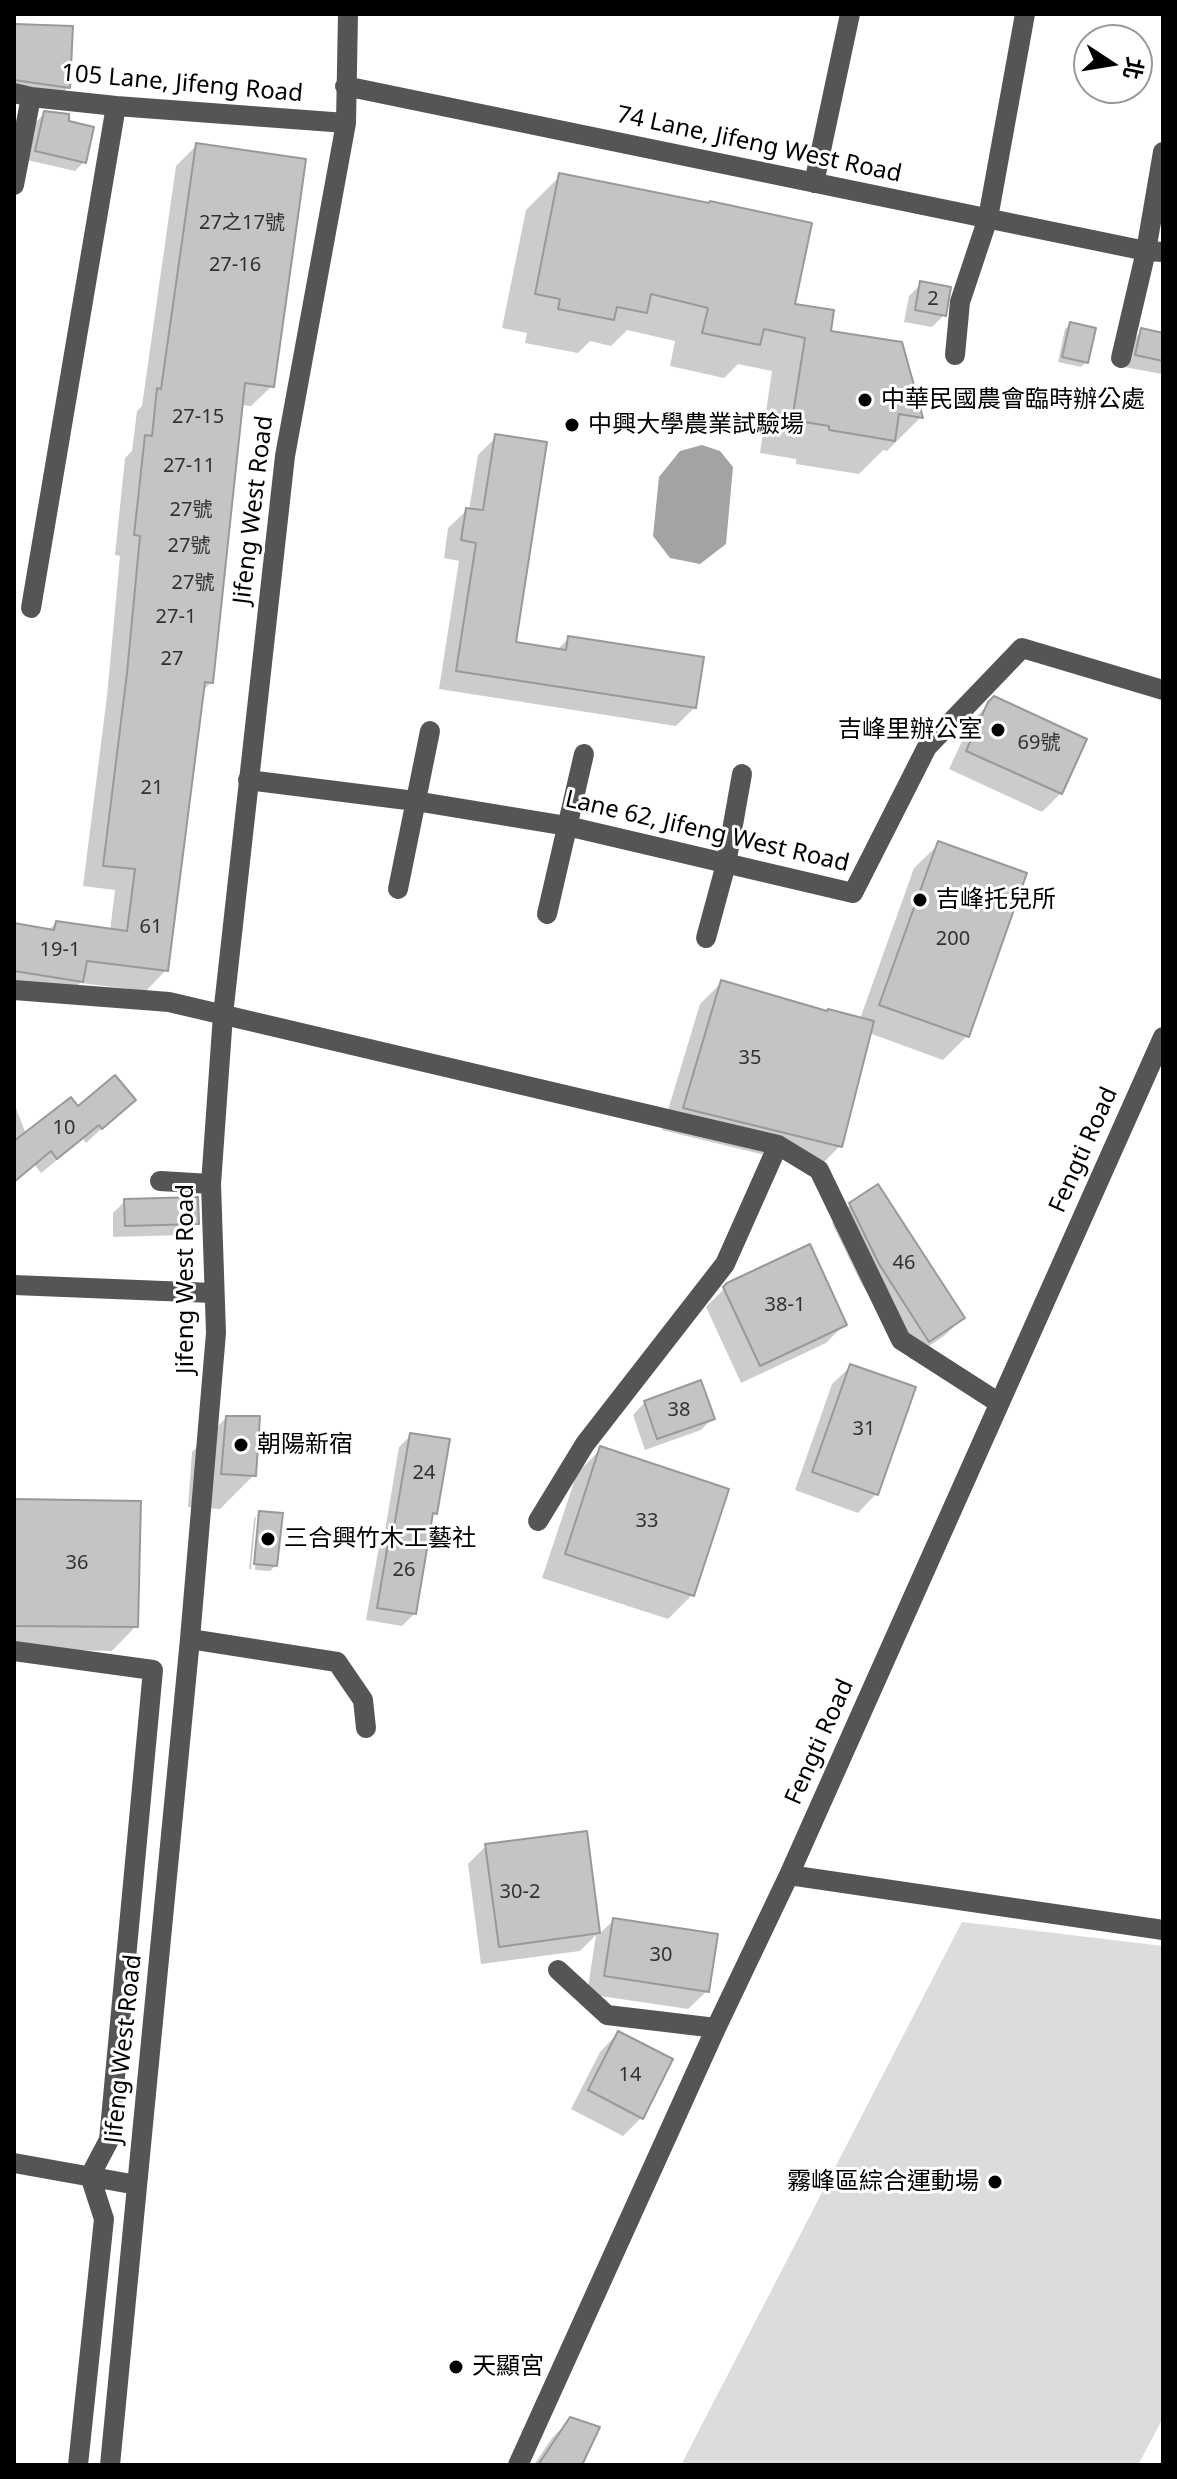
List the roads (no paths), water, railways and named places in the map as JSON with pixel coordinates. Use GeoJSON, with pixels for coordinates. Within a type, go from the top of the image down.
{"type":"FeatureCollection","features":[{"type":"Feature","properties":{"kind":"street","name":"Jifeng West Road"},"geometry":{"type":"LineString","coordinates":[[110,2465],[190,1639],[216,1333],[211,1184],[223,1015],[285,456],[346,123],[348,14]]}},
{"type":"Feature","properties":{"kind":"street"},"geometry":{"type":"LineString","coordinates":[[814,183],[850,14]]}},
{"type":"Feature","properties":{"kind":"street"},"geometry":{"type":"LineString","coordinates":[[955,355],[960,302],[988,218],[1025,14]]}},
{"type":"Feature","properties":{"kind":"street","name":"74 Lane, Jifeng West Road"},"geometry":{"type":"LineString","coordinates":[[345,86],[1154,252]]}},
{"type":"Feature","properties":{"kind":"street"},"geometry":{"type":"LineString","coordinates":[[14,185],[22,95]]}},
{"type":"Feature","properties":{"kind":"street","name":"105 Lane, Jifeng Road"},"geometry":{"type":"LineString","coordinates":[[22,95],[116,106],[346,123]]}},
{"type":"Feature","properties":{"kind":"street"},"geometry":{"type":"LineString","coordinates":[[31,608],[116,106]]}},
{"type":"Feature","properties":{"kind":"street"},"geometry":{"type":"LineString","coordinates":[[1121,358],[1154,252],[1163,152]]}},
{"type":"Feature","properties":{"kind":"street","name":"Lane 62, Jifeng West Road"},"geometry":{"type":"LineString","coordinates":[[248,780],[415,801],[567,826],[853,893],[927,747],[1022,648],[1163,690]]}},
{"type":"Feature","properties":{"kind":"street"},"geometry":{"type":"LineString","coordinates":[[398,889],[430,731]]}},
{"type":"Feature","properties":{"kind":"street"},"geometry":{"type":"LineString","coordinates":[[547,914],[584,754]]}},
{"type":"Feature","properties":{"kind":"street"},"geometry":{"type":"LineString","coordinates":[[706,938],[726,864],[742,774]]}},
{"type":"Feature","properties":{"kind":"street"},"geometry":{"type":"LineString","coordinates":[[14,990],[169,1002],[778,1145],[819,1170],[901,1340],[999,1403]]}},
{"type":"Feature","properties":{"kind":"street","name":"Fengti Road"},"geometry":{"type":"LineString","coordinates":[[518,2465],[716,2028],[789,1875],[1163,1037]]}},
{"type":"Feature","properties":{"kind":"street"},"geometry":{"type":"LineString","coordinates":[[538,1521],[585,1444],[725,1264],[778,1145]]}},
{"type":"Feature","properties":{"kind":"street"},"geometry":{"type":"LineString","coordinates":[[160,1181],[211,1184]]}},
{"type":"Feature","properties":{"kind":"street"},"geometry":{"type":"LineString","coordinates":[[14,1285],[213,1293]]}},
{"type":"Feature","properties":{"kind":"street"},"geometry":{"type":"LineString","coordinates":[[190,1639],[337,1662],[363,1700],[366,1728]]}},
{"type":"Feature","properties":{"kind":"street"},"geometry":{"type":"LineString","coordinates":[[14,1651],[153,1670],[109,2140],[90,2176],[104,2219],[78,2465]]}},
{"type":"Feature","properties":{"kind":"street"},"geometry":{"type":"LineString","coordinates":[[789,1875],[1163,1930]]}},
{"type":"Feature","properties":{"kind":"street"},"geometry":{"type":"LineString","coordinates":[[558,1970],[607,2015],[716,2028]]}},
{"type":"Feature","properties":{"kind":"street"},"geometry":{"type":"LineString","coordinates":[[14,2163],[137,2185]]}},
{"type":"Feature","properties":{"kind":"place","name":"中華民國農會臨時辦公處"},"geometry":{"type":"Point","coordinates":[865,400]}},
{"type":"Feature","properties":{"kind":"place","name":"中興大學農業試驗場"},"geometry":{"type":"Point","coordinates":[572,425]}},
{"type":"Feature","properties":{"kind":"place","name":"吉峰里辦公室"},"geometry":{"type":"Point","coordinates":[998,730]}},
{"type":"Feature","properties":{"kind":"place","name":"吉峰托兒所"},"geometry":{"type":"Point","coordinates":[920,900]}},
{"type":"Feature","properties":{"kind":"place","name":"朝陽新宿"},"geometry":{"type":"Point","coordinates":[241,1445]}},
{"type":"Feature","properties":{"kind":"place","name":"三合興竹木工藝社"},"geometry":{"type":"Point","coordinates":[268,1539]}},
{"type":"Feature","properties":{"kind":"place","name":"霧峰區綜合運動場"},"geometry":{"type":"Point","coordinates":[995,2182]}},
{"type":"Feature","properties":{"kind":"place","name":"天顯宮"},"geometry":{"type":"Point","coordinates":[456,2367]}}]}
